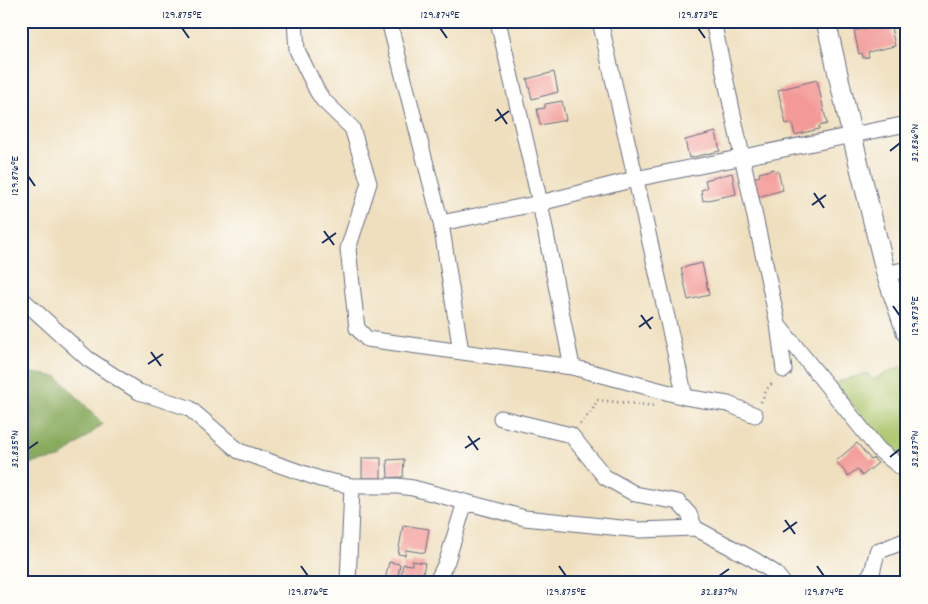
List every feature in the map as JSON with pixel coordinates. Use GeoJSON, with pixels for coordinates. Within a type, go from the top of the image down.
{"type":"FeatureCollection","features":[{"type":"Feature","properties":{"kind":"street"},"geometry":{"type":"LineString","coordinates":[[295,21],[297,50],[317,92],[352,128],[369,183],[348,248],[357,328],[367,339],[572,367],[684,398],[728,404],[755,415]]}},
{"type":"Feature","properties":{"kind":"street"},"geometry":{"type":"LineString","coordinates":[[388,21],[441,223],[461,352]]}},
{"type":"Feature","properties":{"kind":"street"},"geometry":{"type":"LineString","coordinates":[[498,21],[540,203],[572,367]]}},
{"type":"Feature","properties":{"kind":"street"},"geometry":{"type":"LineString","coordinates":[[600,21],[684,398]]}},
{"type":"Feature","properties":{"kind":"street"},"geometry":{"type":"LineString","coordinates":[[712,21],[778,324],[784,370]]}},
{"type":"Feature","properties":{"kind":"street"},"geometry":{"type":"LineString","coordinates":[[826,21],[886,274],[907,334]]}},
{"type":"Feature","properties":{"kind":"street"},"geometry":{"type":"LineString","coordinates":[[441,223],[540,203],[635,179],[907,124]]}},
{"type":"Feature","properties":{"kind":"street"},"geometry":{"type":"LineString","coordinates":[[886,274],[907,269]]}},
{"type":"Feature","properties":{"kind":"street"},"geometry":{"type":"LineString","coordinates":[[21,298],[88,359],[139,392],[189,408],[239,451],[320,479],[352,486],[398,486],[413,488],[525,518],[640,530],[695,528],[753,558],[775,573],[783,583]]}},
{"type":"Feature","properties":{"kind":"street"},"geometry":{"type":"LineString","coordinates":[[778,324],[879,450],[907,472]]}},
{"type":"Feature","properties":{"kind":"street"},"geometry":{"type":"LineString","coordinates":[[501,418],[571,435],[605,477],[635,494],[678,502],[689,514],[695,528]]}},
{"type":"Feature","properties":{"kind":"street"},"geometry":{"type":"LineString","coordinates":[[348,583],[352,486]]}},
{"type":"Feature","properties":{"kind":"street"},"geometry":{"type":"LineString","coordinates":[[436,583],[447,561],[465,502]]}},
{"type":"Feature","properties":{"kind":"street"},"geometry":{"type":"LineString","coordinates":[[862,583],[872,573],[878,552],[907,540]]}},
{"type":"Feature","properties":{"kind":"path"},"geometry":{"type":"LineString","coordinates":[[755,415],[767,389],[784,370]]}},
{"type":"Feature","properties":{"kind":"path"},"geometry":{"type":"LineString","coordinates":[[571,435],[592,411],[597,400],[627,402]]}},
{"type":"Feature","properties":{"kind":"green space"},"geometry":{"type":"Polygon","coordinates":[[[901,366],[907,378],[907,459],[887,446],[835,383],[867,373],[872,380],[901,366]]]}},
{"type":"Feature","properties":{"kind":"green space"},"geometry":{"type":"Polygon","coordinates":[[[21,371],[58,377],[103,424],[60,458],[21,465],[21,371]]]}},
{"type":"Feature","properties":{"kind":"building"},"geometry":{"type":"Polygon","coordinates":[[[890,23],[895,46],[868,52],[869,57],[863,58],[862,53],[859,54],[854,31],[890,23]]]}},
{"type":"Feature","properties":{"kind":"building"},"geometry":{"type":"Polygon","coordinates":[[[554,72],[558,92],[532,99],[527,79],[554,72]]]}},
{"type":"Feature","properties":{"kind":"building"},"geometry":{"type":"Polygon","coordinates":[[[817,80],[827,124],[819,126],[819,129],[795,135],[792,123],[786,124],[778,90],[817,80]]]}},
{"type":"Feature","properties":{"kind":"building"},"geometry":{"type":"Polygon","coordinates":[[[562,101],[566,120],[540,125],[537,109],[545,108],[545,104],[562,101]]]}},
{"type":"Feature","properties":{"kind":"building"},"geometry":{"type":"Polygon","coordinates":[[[716,132],[720,151],[689,158],[685,140],[716,132]]]}},
{"type":"Feature","properties":{"kind":"building"},"geometry":{"type":"Polygon","coordinates":[[[774,169],[775,172],[778,171],[783,190],[758,197],[753,178],[760,176],[759,173],[774,169]]]}},
{"type":"Feature","properties":{"kind":"building"},"geometry":{"type":"Polygon","coordinates":[[[732,173],[736,194],[703,201],[701,190],[707,188],[705,180],[732,173]]]}},
{"type":"Feature","properties":{"kind":"building"},"geometry":{"type":"Polygon","coordinates":[[[702,263],[709,295],[688,300],[681,268],[702,263]]]}},
{"type":"Feature","properties":{"kind":"building"},"geometry":{"type":"Polygon","coordinates":[[[857,443],[871,460],[873,458],[878,463],[862,476],[857,469],[848,476],[836,461],[857,443]]]}},
{"type":"Feature","properties":{"kind":"building"},"geometry":{"type":"Polygon","coordinates":[[[362,458],[381,458],[381,478],[362,478],[362,458]]]}},
{"type":"Feature","properties":{"kind":"building"},"geometry":{"type":"Polygon","coordinates":[[[404,459],[403,477],[388,478],[387,460],[404,459]]]}},
{"type":"Feature","properties":{"kind":"building"},"geometry":{"type":"Polygon","coordinates":[[[403,525],[429,529],[425,553],[406,550],[405,555],[398,554],[403,525]]]}},
{"type":"Feature","properties":{"kind":"building"},"geometry":{"type":"Polygon","coordinates":[[[412,561],[425,563],[421,583],[400,583],[403,564],[412,565],[412,561]]]}},
{"type":"Feature","properties":{"kind":"building"},"geometry":{"type":"Polygon","coordinates":[[[389,562],[400,564],[397,583],[366,583],[367,577],[385,580],[389,562]]]}}]}
